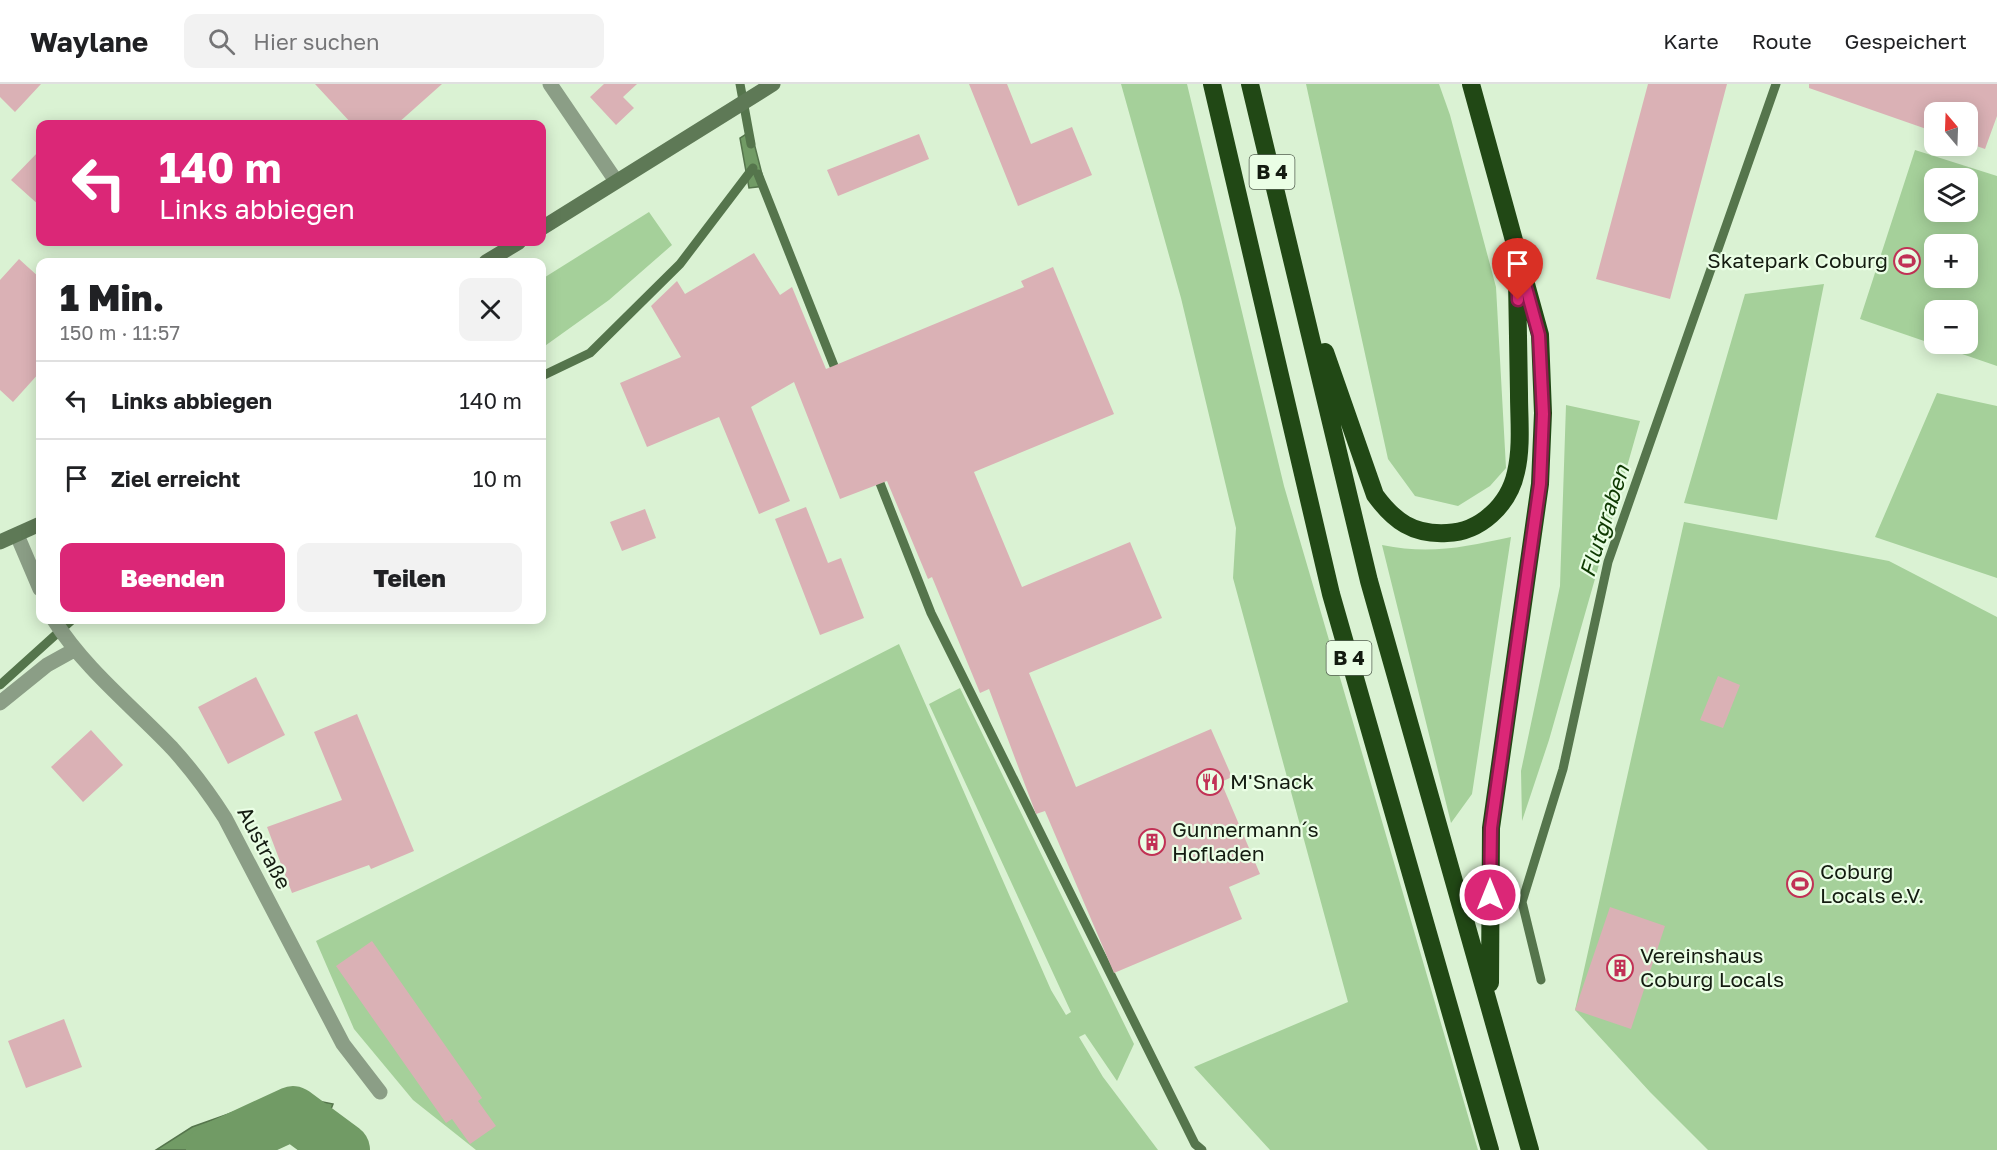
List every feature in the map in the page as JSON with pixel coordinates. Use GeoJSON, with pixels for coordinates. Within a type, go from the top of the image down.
{"type":"FeatureCollection","features":[{"type":"Feature","properties":{"kind":"highway","name":"B 4"},"geometry":{"type":"LineString","coordinates":[[1212,84],[1331,594],[1490,1150]]}},
{"type":"Feature","properties":{"kind":"highway","name":"B 4"},"geometry":{"type":"LineString","coordinates":[[1251,84],[1369,581],[1530,1150]]}},
{"type":"Feature","properties":{"kind":"highway"},"geometry":{"type":"LineString","coordinates":[[1471,84],[1539,335],[1543,414],[1540,484],[1491,828],[1489,1006]]}},
{"type":"Feature","properties":{"kind":"highway"},"geometry":{"type":"LineString","coordinates":[[1293,260],[1375,495],[1389,514],[1412,530],[1428,534],[1456,533],[1484,522],[1497,511],[1516,473],[1520,435],[1517,255]]}},
{"type":"Feature","properties":{"kind":"street"},"geometry":{"type":"LineString","coordinates":[[550,84],[616,181]]}},
{"type":"Feature","properties":{"kind":"street"},"geometry":{"type":"LineString","coordinates":[[546,225],[767,88]]}},
{"type":"Feature","properties":{"kind":"street"},"geometry":{"type":"LineString","coordinates":[[493,258],[512,246]]}},
{"type":"Feature","properties":{"kind":"street"},"geometry":{"type":"LineString","coordinates":[[0,542],[36,526]]}},
{"type":"Feature","properties":{"kind":"street"},"geometry":{"type":"LineString","coordinates":[[17,535],[36,580]]}},
{"type":"Feature","properties":{"kind":"street","name":"Austraße"},"geometry":{"type":"LineString","coordinates":[[57,624],[70,645],[173,749],[205,786],[225,818],[343,1044],[380,1092]]}},
{"type":"Feature","properties":{"kind":"street"},"geometry":{"type":"LineString","coordinates":[[0,704],[70,645]]}},
{"type":"Feature","properties":{"kind":"shaded area"},"geometry":{"type":"Polygon","coordinates":[[[1121,84],[1187,84],[1284,486],[1478,1150],[1270,1150],[1194,1067],[1348,1002],[1233,578],[1236,528],[1181,298],[1121,84]]]}},
{"type":"Feature","properties":{"kind":"shaded area"},"geometry":{"type":"Polygon","coordinates":[[[1306,84],[1439,84],[1450,115],[1496,287],[1506,468],[1490,486],[1458,506],[1415,496],[1388,459],[1306,84]]]}},
{"type":"Feature","properties":{"kind":"shaded area"},"geometry":{"type":"Polygon","coordinates":[[[751,131],[765,186],[749,188],[740,138],[751,131]]]}},
{"type":"Feature","properties":{"kind":"shaded area","name":"Skatepark Coburg"},"geometry":{"type":"Polygon","coordinates":[[[1915,150],[1924,153],[1924,156],[1934,156],[1972,168],[1924,168],[1924,222],[1978,222],[1978,170],[1997,176],[1997,366],[1962,354],[1978,354],[1978,300],[1924,300],[1924,341],[1860,319],[1915,150]]]}},
{"type":"Feature","properties":{"kind":"shaded area"},"geometry":{"type":"Polygon","coordinates":[[[649,212],[672,245],[609,300],[546,345],[546,276],[649,212]]]}},
{"type":"Feature","properties":{"kind":"shaded area"},"geometry":{"type":"Polygon","coordinates":[[[1824,284],[1777,520],[1684,503],[1745,294],[1824,284]]]}},
{"type":"Feature","properties":{"kind":"shaded area"},"geometry":{"type":"Polygon","coordinates":[[[1937,393],[1997,406],[1997,578],[1875,537],[1937,393]]]}},
{"type":"Feature","properties":{"kind":"shaded area"},"geometry":{"type":"Polygon","coordinates":[[[1566,405],[1640,421],[1549,740],[1522,821],[1521,771],[1560,586],[1566,405]]]}},
{"type":"Feature","properties":{"kind":"shaded area","name":"Coburg Locals e.V."},"geometry":{"type":"Polygon","coordinates":[[[1684,522],[1889,561],[1997,617],[1997,1150],[1708,1150],[1650,1092],[1575,1010],[1684,522]]]}},
{"type":"Feature","properties":{"kind":"shaded area"},"geometry":{"type":"Polygon","coordinates":[[[1511,537],[1472,794],[1451,823],[1382,545],[1432,550],[1462,547],[1511,537]]]}},
{"type":"Feature","properties":{"kind":"shaded area"},"geometry":{"type":"Polygon","coordinates":[[[899,644],[1051,990],[1066,1015],[1071,1012],[929,704],[960,688],[1134,1044],[1117,1081],[1085,1034],[1079,1037],[1103,1077],[1158,1150],[476,1150],[413,1100],[354,1029],[316,941],[899,644]]]}},
{"type":"Feature","properties":{"kind":"shaded area"},"geometry":{"type":"Polygon","coordinates":[[[289,1095],[333,1104],[319,1139],[266,1140],[236,1150],[156,1150],[192,1127],[289,1095]]]}},
{"type":"Feature","properties":{"kind":"building"},"geometry":{"type":"Polygon","coordinates":[[[0,84],[41,84],[15,112],[0,97],[0,84]]]}},
{"type":"Feature","properties":{"kind":"building"},"geometry":{"type":"Polygon","coordinates":[[[315,84],[442,84],[402,120],[348,120],[315,84]]]}},
{"type":"Feature","properties":{"kind":"building"},"geometry":{"type":"Polygon","coordinates":[[[604,84],[637,84],[623,97],[634,108],[616,125],[590,97],[604,84]]]}},
{"type":"Feature","properties":{"kind":"building"},"geometry":{"type":"Polygon","coordinates":[[[969,84],[1007,84],[1031,144],[1072,127],[1092,175],[1018,206],[969,84]]]}},
{"type":"Feature","properties":{"kind":"building"},"geometry":{"type":"Polygon","coordinates":[[[1648,84],[1727,84],[1670,299],[1596,279],[1648,84]]]}},
{"type":"Feature","properties":{"kind":"building"},"geometry":{"type":"Polygon","coordinates":[[[1809,84],[1997,84],[1997,116],[1985,149],[1978,147],[1978,102],[1924,102],[1924,128],[1809,88],[1809,84]]]}},
{"type":"Feature","properties":{"kind":"building"},"geometry":{"type":"Polygon","coordinates":[[[919,134],[929,159],[838,196],[827,170],[919,134]]]}},
{"type":"Feature","properties":{"kind":"building"},"geometry":{"type":"Polygon","coordinates":[[[36,154],[36,202],[11,180],[36,154]]]}},
{"type":"Feature","properties":{"kind":"building"},"geometry":{"type":"Polygon","coordinates":[[[754,253],[780,295],[792,287],[826,369],[1024,287],[1021,281],[1053,267],[1114,414],[974,472],[1022,587],[1130,542],[1162,618],[1029,673],[1076,787],[1211,729],[1232,777],[1221,782],[1260,874],[1229,887],[1242,919],[1114,973],[1045,811],[1036,814],[989,689],[980,693],[932,577],[928,579],[887,481],[840,499],[794,382],[751,407],[790,501],[759,514],[719,417],[647,447],[620,383],[681,357],[651,306],[677,281],[685,294],[754,253]]]}},
{"type":"Feature","properties":{"kind":"building"},"geometry":{"type":"Polygon","coordinates":[[[19,259],[36,274],[36,376],[13,402],[0,390],[0,280],[19,259]]]}},
{"type":"Feature","properties":{"kind":"building"},"geometry":{"type":"Polygon","coordinates":[[[806,507],[828,563],[841,558],[864,618],[820,635],[775,519],[806,507]]]}},
{"type":"Feature","properties":{"kind":"building"},"geometry":{"type":"Polygon","coordinates":[[[645,509],[656,538],[622,551],[610,522],[645,509]]]}},
{"type":"Feature","properties":{"kind":"building"},"geometry":{"type":"Polygon","coordinates":[[[1718,676],[1740,685],[1723,728],[1700,720],[1718,676]]]}},
{"type":"Feature","properties":{"kind":"building"},"geometry":{"type":"Polygon","coordinates":[[[256,677],[285,735],[228,764],[198,707],[256,677]]]}},
{"type":"Feature","properties":{"kind":"building"},"geometry":{"type":"Polygon","coordinates":[[[357,714],[414,851],[371,869],[369,865],[292,893],[267,827],[342,800],[314,732],[357,714]]]}},
{"type":"Feature","properties":{"kind":"building"},"geometry":{"type":"Polygon","coordinates":[[[91,730],[123,765],[83,802],[51,767],[91,730]]]}},
{"type":"Feature","properties":{"kind":"building","name":"Vereinshaus Coburg Locals"},"geometry":{"type":"Polygon","coordinates":[[[1610,907],[1665,926],[1631,1029],[1575,1010],[1610,907]]]}},
{"type":"Feature","properties":{"kind":"building"},"geometry":{"type":"Polygon","coordinates":[[[372,941],[482,1098],[478,1101],[496,1126],[470,1144],[452,1119],[446,1123],[336,966],[372,941]]]}},
{"type":"Feature","properties":{"kind":"building"},"geometry":{"type":"Polygon","coordinates":[[[64,1019],[82,1067],[26,1088],[8,1041],[64,1019]]]}},
{"type":"Feature","properties":{"kind":"waterway"},"geometry":{"type":"LineString","coordinates":[[740,84],[751,144]]}},
{"type":"Feature","properties":{"kind":"waterway","name":"Flutgraben"},"geometry":{"type":"LineString","coordinates":[[1541,980],[1522,902],[1563,769],[1608,562],[1776,84]]}},
{"type":"Feature","properties":{"kind":"waterway"},"geometry":{"type":"LineString","coordinates":[[546,374],[590,353],[680,264],[753,168]]}},
{"type":"Feature","properties":{"kind":"waterway"},"geometry":{"type":"LineString","coordinates":[[758,174],[838,376]]}},
{"type":"Feature","properties":{"kind":"waterway"},"geometry":{"type":"LineString","coordinates":[[876,473],[931,613],[1195,1144],[1202,1150]]}},
{"type":"Feature","properties":{"kind":"waterway"},"geometry":{"type":"LineString","coordinates":[[0,685],[68,624]]}},
{"type":"Feature","properties":{"kind":"waterway"},"geometry":{"type":"LineString","coordinates":[[213,1150],[293,1113],[343,1150]]}},
{"type":"Feature","properties":{"kind":"place","name":"Skatepark Coburg"},"geometry":{"type":"Point","coordinates":[1907,261]}},
{"type":"Feature","properties":{"kind":"place","name":"M'Snack"},"geometry":{"type":"Point","coordinates":[1210,782]}},
{"type":"Feature","properties":{"kind":"place","name":"Gunnermann´s Hofladen"},"geometry":{"type":"Point","coordinates":[1152,842]}},
{"type":"Feature","properties":{"kind":"place","name":"Coburg Locals e.V."},"geometry":{"type":"Point","coordinates":[1800,884]}},
{"type":"Feature","properties":{"kind":"place","name":"Vereinshaus Coburg Locals"},"geometry":{"type":"Point","coordinates":[1620,968]}},
{"type":"Feature","properties":{"kind":"route"},"geometry":{"type":"LineString","coordinates":[[1490,895],[1491,828],[1540,484],[1543,414],[1539,335],[1517,255],[1518,300]]}}]}
